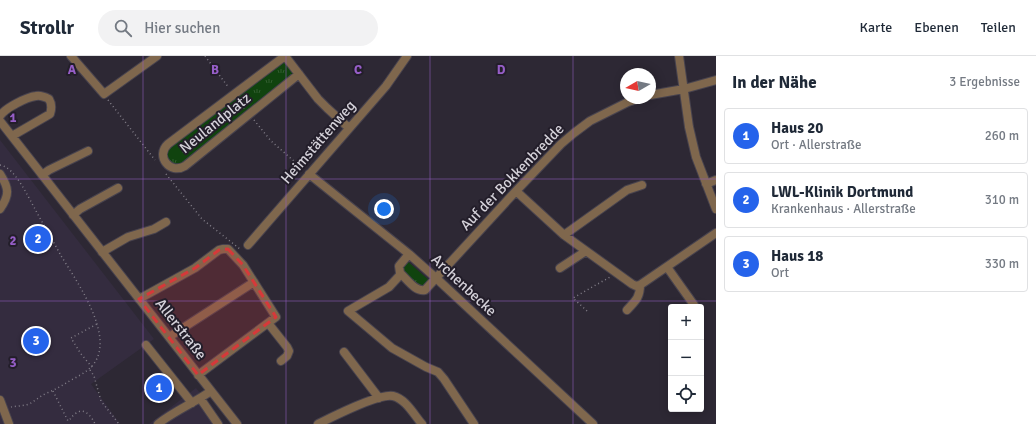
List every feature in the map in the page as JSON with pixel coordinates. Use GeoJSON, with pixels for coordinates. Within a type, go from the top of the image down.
{"type":"FeatureCollection","features":[{"type":"Feature","properties":{"kind":"street"},"geometry":{"type":"LineString","coordinates":[[71,56],[104,94],[157,56]]}},
{"type":"Feature","properties":{"kind":"street"},"geometry":{"type":"LineString","coordinates":[[285,56],[318,98],[349,128]]}},
{"type":"Feature","properties":{"kind":"street","name":"Neulandplatz"},"geometry":{"type":"LineString","coordinates":[[285,56],[165,147],[163,150],[163,155],[168,165],[171,168],[176,169],[185,166],[299,74]]}},
{"type":"Feature","properties":{"kind":"street","name":"Heimstättenweg"},"geometry":{"type":"LineString","coordinates":[[248,245],[386,86],[407,56]]}},
{"type":"Feature","properties":{"kind":"street"},"geometry":{"type":"LineString","coordinates":[[679,56],[689,127],[696,157],[716,209]]}},
{"type":"Feature","properties":{"kind":"street"},"geometry":{"type":"LineString","coordinates":[[656,94],[684,89],[716,80]]}},
{"type":"Feature","properties":{"kind":"street"},"geometry":{"type":"LineString","coordinates":[[0,116],[11,107],[29,98],[37,96],[48,99],[51,103],[52,109],[50,114],[12,136]]}},
{"type":"Feature","properties":{"kind":"street","name":"Auf der Bokkenbredde"},"geometry":{"type":"LineString","coordinates":[[401,274],[417,289],[421,291],[425,290],[561,144],[596,118],[624,104]]}},
{"type":"Feature","properties":{"kind":"street","name":"Allerstraße"},"geometry":{"type":"LineString","coordinates":[[0,121],[237,424]]}},
{"type":"Feature","properties":{"kind":"street"},"geometry":{"type":"LineString","coordinates":[[42,175],[88,151]]}},
{"type":"Feature","properties":{"kind":"street"},"geometry":{"type":"LineString","coordinates":[[0,174],[6,183],[7,194],[0,209]]}},
{"type":"Feature","properties":{"kind":"street","name":"Archenbecke"},"geometry":{"type":"LineString","coordinates":[[309,174],[409,254],[593,424]]}},
{"type":"Feature","properties":{"kind":"street"},"geometry":{"type":"LineString","coordinates":[[706,184],[716,180]]}},
{"type":"Feature","properties":{"kind":"street"},"geometry":{"type":"LineString","coordinates":[[564,235],[627,190],[642,185]]}},
{"type":"Feature","properties":{"kind":"street"},"geometry":{"type":"LineString","coordinates":[[73,215],[80,209],[118,188]]}},
{"type":"Feature","properties":{"kind":"street"},"geometry":{"type":"LineString","coordinates":[[516,191],[564,235],[636,286],[640,285],[716,233]]}},
{"type":"Feature","properties":{"kind":"street"},"geometry":{"type":"LineString","coordinates":[[102,252],[128,237],[154,229],[166,222]]}},
{"type":"Feature","properties":{"kind":"street"},"geometry":{"type":"LineString","coordinates":[[139,299],[195,268],[219,250],[228,249],[243,265],[276,317],[198,375]]}},
{"type":"Feature","properties":{"kind":"street"},"geometry":{"type":"LineString","coordinates":[[560,268],[586,251]]}},
{"type":"Feature","properties":{"kind":"street"},"geometry":{"type":"LineString","coordinates":[[409,254],[399,266],[401,274],[389,287],[348,311],[392,348],[438,372],[474,424]]}},
{"type":"Feature","properties":{"kind":"street"},"geometry":{"type":"LineString","coordinates":[[667,267],[693,304]]}},
{"type":"Feature","properties":{"kind":"street"},"geometry":{"type":"LineString","coordinates":[[169,337],[254,282]]}},
{"type":"Feature","properties":{"kind":"street"},"geometry":{"type":"LineString","coordinates":[[627,310],[637,299],[640,292],[640,285]]}},
{"type":"Feature","properties":{"kind":"street"},"geometry":{"type":"LineString","coordinates":[[268,323],[289,351],[287,356],[280,362]]}},
{"type":"Feature","properties":{"kind":"street"},"geometry":{"type":"LineString","coordinates":[[146,345],[192,403]]}},
{"type":"Feature","properties":{"kind":"street"},"geometry":{"type":"LineString","coordinates":[[344,352],[379,398]]}},
{"type":"Feature","properties":{"kind":"street"},"geometry":{"type":"LineString","coordinates":[[158,424],[211,390]]}},
{"type":"Feature","properties":{"kind":"street"},"geometry":{"type":"LineString","coordinates":[[318,424],[343,412],[386,396],[394,396],[403,401],[419,423]]}},
{"type":"Feature","properties":{"kind":"street"},"geometry":{"type":"LineString","coordinates":[[200,398],[218,424]]}},
{"type":"Feature","properties":{"kind":"street"},"geometry":{"type":"LineString","coordinates":[[0,400],[9,424]]}},
{"type":"Feature","properties":{"kind":"path"},"geometry":{"type":"LineString","coordinates":[[205,56],[271,141],[309,174]]}},
{"type":"Feature","properties":{"kind":"path"},"geometry":{"type":"LineString","coordinates":[[104,94],[156,160]]}},
{"type":"Feature","properties":{"kind":"path"},"geometry":{"type":"LineString","coordinates":[[0,165],[11,171],[25,192],[82,290],[98,324],[100,337],[99,353],[96,361],[89,370],[28,404],[4,408]]}},
{"type":"Feature","properties":{"kind":"path"},"geometry":{"type":"LineString","coordinates":[[166,173],[202,219],[240,249]]}},
{"type":"Feature","properties":{"kind":"path"},"geometry":{"type":"LineString","coordinates":[[232,253],[248,245]]}},
{"type":"Feature","properties":{"kind":"path"},"geometry":{"type":"LineString","coordinates":[[587,310],[573,298],[617,273]]}},
{"type":"Feature","properties":{"kind":"path"},"geometry":{"type":"LineString","coordinates":[[92,367],[81,354],[71,338],[98,324]]}},
{"type":"Feature","properties":{"kind":"path"},"geometry":{"type":"LineString","coordinates":[[89,370],[94,376],[101,401],[119,424]]}},
{"type":"Feature","properties":{"kind":"path"},"geometry":{"type":"LineString","coordinates":[[53,391],[68,421],[72,419],[75,414],[84,412],[92,417],[95,424]]}},
{"type":"Feature","properties":{"kind":"highlighted area"},"geometry":{"type":"Polygon","coordinates":[[[228,249],[243,265],[276,317],[198,375],[139,299],[195,268],[219,250],[228,249]]]}},
{"type":"Feature","properties":{"kind":"shaded area"},"geometry":{"type":"Polygon","coordinates":[[[0,140],[154,339],[91,384],[120,424],[0,424],[0,140]]]}},
{"type":"Feature","properties":{"kind":"shaded area"},"geometry":{"type":"Polygon","coordinates":[[[196,388],[224,424],[149,424],[196,388]]]}},
{"type":"Feature","properties":{"kind":"green space"},"geometry":{"type":"Polygon","coordinates":[[[283,62],[286,62],[293,71],[292,75],[180,165],[172,164],[166,155],[168,147],[283,62]]]}},
{"type":"Feature","properties":{"kind":"green space"},"geometry":{"type":"Polygon","coordinates":[[[406,260],[431,282],[421,288],[402,272],[401,266],[406,260]]]}},
{"type":"Feature","properties":{"kind":"place","name":"LWL-Klinik Dortmund"},"geometry":{"type":"Point","coordinates":[38,239]}},
{"type":"Feature","properties":{"kind":"place","name":"Haus 18"},"geometry":{"type":"Point","coordinates":[36,341]}},
{"type":"Feature","properties":{"kind":"place","name":"Haus 20"},"geometry":{"type":"Point","coordinates":[159,388]}}]}
